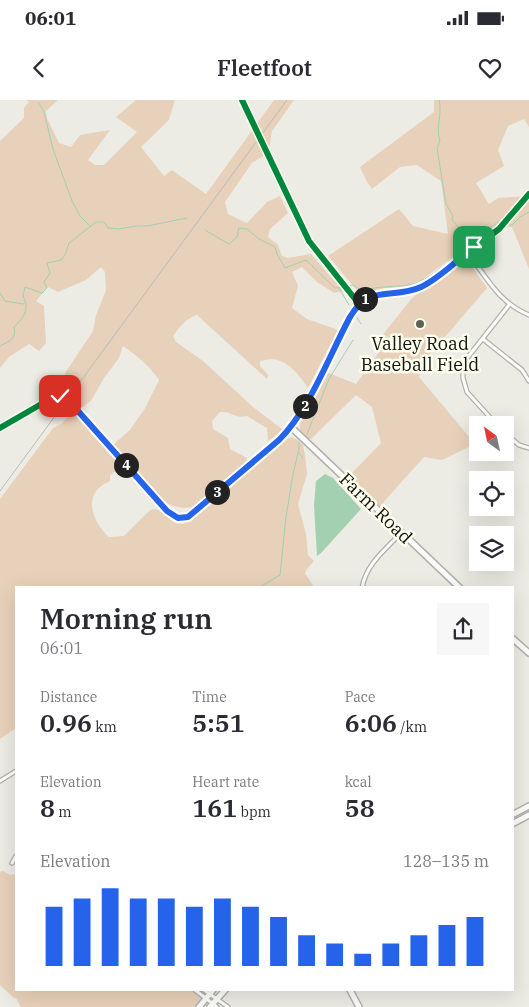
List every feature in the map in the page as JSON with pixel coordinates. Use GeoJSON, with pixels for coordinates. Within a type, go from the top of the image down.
{"type":"FeatureCollection","features":[{"type":"Feature","properties":{"kind":"street"},"geometry":{"type":"LineString","coordinates":[[242,100],[309,242],[359,304]]}},
{"type":"Feature","properties":{"kind":"street"},"geometry":{"type":"LineString","coordinates":[[0,428],[50,399],[57,396],[63,397],[85,418],[167,511],[175,517],[181,518],[193,513],[292,428],[350,317],[359,304],[365,299],[378,294],[409,291],[422,286],[498,229],[529,194]]}},
{"type":"Feature","properties":{"kind":"street"},"geometry":{"type":"LineString","coordinates":[[467,252],[499,295],[509,305],[529,315]]}},
{"type":"Feature","properties":{"kind":"street"},"geometry":{"type":"LineString","coordinates":[[489,416],[474,400],[464,385],[465,363],[509,305]]}},
{"type":"Feature","properties":{"kind":"street"},"geometry":{"type":"LineString","coordinates":[[483,339],[522,370],[529,381]]}},
{"type":"Feature","properties":{"kind":"street","name":"Farm Road"},"geometry":{"type":"LineString","coordinates":[[292,428],[458,586]]}},
{"type":"Feature","properties":{"kind":"street"},"geometry":{"type":"LineString","coordinates":[[514,441],[519,445],[529,448]]}},
{"type":"Feature","properties":{"kind":"street"},"geometry":{"type":"LineString","coordinates":[[362,586],[365,575],[372,563],[402,532]]}},
{"type":"Feature","properties":{"kind":"street"},"geometry":{"type":"LineString","coordinates":[[514,640],[529,653]]}},
{"type":"Feature","properties":{"kind":"street"},"geometry":{"type":"LineString","coordinates":[[0,781],[15,772]]}},
{"type":"Feature","properties":{"kind":"street"},"geometry":{"type":"LineString","coordinates":[[514,814],[529,806]]}},
{"type":"Feature","properties":{"kind":"street"},"geometry":{"type":"LineString","coordinates":[[514,823],[529,815]]}},
{"type":"Feature","properties":{"kind":"street"},"geometry":{"type":"LineString","coordinates":[[12,863],[15,858]]}},
{"type":"Feature","properties":{"kind":"street"},"geometry":{"type":"LineString","coordinates":[[213,1006],[223,991]]}},
{"type":"Feature","properties":{"kind":"street"},"geometry":{"type":"LineString","coordinates":[[351,991],[359,1007]]}},
{"type":"Feature","properties":{"kind":"street"},"geometry":{"type":"LineString","coordinates":[[210,994],[228,1007]]}},
{"type":"Feature","properties":{"kind":"street"},"geometry":{"type":"LineString","coordinates":[[210,994],[213,1006]]}},
{"type":"Feature","properties":{"kind":"street"},"geometry":{"type":"LineString","coordinates":[[199,1007],[210,994]]}},
{"type":"Feature","properties":{"kind":"shaded area"},"geometry":{"type":"Polygon","coordinates":[[[26,100],[58,100],[46,111],[47,118],[59,143],[71,147],[80,135],[110,130],[88,160],[95,165],[104,165],[137,132],[116,117],[136,100],[175,100],[169,120],[141,147],[164,176],[172,170],[206,194],[274,100],[294,100],[272,131],[268,153],[252,163],[225,202],[228,214],[247,223],[267,202],[280,196],[288,213],[270,229],[268,237],[278,245],[282,256],[288,258],[311,254],[343,291],[334,293],[317,282],[302,267],[292,272],[298,286],[292,308],[307,319],[338,330],[308,388],[291,367],[275,359],[260,361],[260,366],[268,375],[267,379],[197,315],[186,321],[173,336],[176,342],[203,361],[253,407],[282,429],[268,441],[267,428],[247,416],[220,412],[212,421],[213,429],[228,438],[230,449],[247,458],[247,462],[194,507],[178,507],[163,501],[113,445],[130,430],[144,410],[159,380],[152,370],[123,346],[119,358],[104,378],[91,401],[81,408],[65,392],[65,373],[93,331],[96,315],[106,290],[105,272],[101,267],[86,280],[58,292],[48,287],[36,301],[44,306],[46,343],[39,351],[29,344],[9,357],[0,368],[0,141],[24,118],[24,108],[29,102],[26,100]]]}},
{"type":"Feature","properties":{"kind":"shaded area"},"geometry":{"type":"Polygon","coordinates":[[[434,100],[529,100],[529,127],[524,119],[508,126],[498,150],[504,166],[476,183],[489,204],[498,198],[529,196],[529,269],[512,227],[486,228],[465,248],[419,282],[410,286],[360,294],[328,256],[399,209],[413,226],[448,234],[441,181],[417,165],[400,167],[372,189],[360,167],[434,112],[434,100]]]}},
{"type":"Feature","properties":{"kind":"shaded area"},"geometry":{"type":"Polygon","coordinates":[[[466,259],[487,288],[426,359],[419,377],[469,437],[469,447],[442,460],[424,457],[379,507],[348,477],[381,443],[372,407],[356,395],[311,439],[300,430],[300,423],[326,372],[356,384],[387,341],[381,337],[412,298],[466,259]]]}},
{"type":"Feature","properties":{"kind":"shaded area"},"geometry":{"type":"Polygon","coordinates":[[[73,412],[122,467],[110,475],[110,481],[97,490],[92,502],[94,515],[100,527],[109,537],[124,536],[150,510],[155,509],[163,513],[170,520],[180,524],[186,523],[286,440],[290,437],[296,439],[303,445],[305,455],[307,474],[298,504],[306,534],[308,555],[314,561],[305,573],[313,586],[15,586],[15,729],[0,739],[0,499],[53,428],[61,424],[73,412]]]}},
{"type":"Feature","properties":{"kind":"shaded area"},"geometry":{"type":"Polygon","coordinates":[[[325,474],[333,478],[361,509],[317,556],[314,505],[316,481],[325,474]]]}},
{"type":"Feature","properties":{"kind":"shaded area"},"geometry":{"type":"Polygon","coordinates":[[[3,871],[10,875],[15,874],[15,991],[208,991],[197,1007],[21,1007],[16,998],[0,985],[0,872],[3,871]]]}},
{"type":"Feature","properties":{"kind":"waterway"},"geometry":{"type":"LineString","coordinates":[[439,100],[438,131],[440,141],[437,148],[446,204],[453,216],[452,220],[461,230],[462,239],[469,246]]}},
{"type":"Feature","properties":{"kind":"waterway"},"geometry":{"type":"LineString","coordinates":[[39,103],[44,112],[53,149],[72,201],[80,216],[91,227]]}},
{"type":"Feature","properties":{"kind":"waterway"},"geometry":{"type":"LineString","coordinates":[[510,225],[529,212]]}},
{"type":"Feature","properties":{"kind":"waterway"},"geometry":{"type":"LineString","coordinates":[[0,346],[13,337],[14,327],[25,313],[26,305],[23,296],[25,287],[42,293],[47,288],[44,282],[50,273],[47,263],[61,260],[69,243],[96,222],[104,222],[108,228],[119,229],[147,226],[187,218]]}},
{"type":"Feature","properties":{"kind":"waterway"},"geometry":{"type":"LineString","coordinates":[[459,253],[499,221]]}},
{"type":"Feature","properties":{"kind":"waterway"},"geometry":{"type":"LineString","coordinates":[[205,230],[229,244],[237,237],[239,228],[247,229],[259,239],[275,247],[285,268],[306,260],[335,288],[343,287]]}},
{"type":"Feature","properties":{"kind":"waterway"},"geometry":{"type":"LineString","coordinates":[[347,286],[353,285],[362,291],[413,284],[430,276],[454,258]]}},
{"type":"Feature","properties":{"kind":"waterway"},"geometry":{"type":"LineString","coordinates":[[339,288],[349,305]]}},
{"type":"Feature","properties":{"kind":"waterway"},"geometry":{"type":"LineString","coordinates":[[0,293],[5,301],[23,304],[26,302]]}},
{"type":"Feature","properties":{"kind":"waterway"},"geometry":{"type":"LineString","coordinates":[[356,316],[361,324]]}},
{"type":"Feature","properties":{"kind":"waterway"},"geometry":{"type":"LineString","coordinates":[[307,434],[329,379],[353,340]]}},
{"type":"Feature","properties":{"kind":"waterway"},"geometry":{"type":"LineString","coordinates":[[261,586],[280,575],[286,517],[299,442]]}},
{"type":"Feature","properties":{"kind":"waterway"},"geometry":{"type":"LineString","coordinates":[[299,453],[303,458]]}},
{"type":"Feature","properties":{"kind":"railway"},"geometry":{"type":"LineString","coordinates":[[0,491],[287,100]]}},
{"type":"Feature","properties":{"kind":"cycle path"},"geometry":{"type":"LineString","coordinates":[[242,100],[309,241],[359,304]]}},
{"type":"Feature","properties":{"kind":"cycle path"},"geometry":{"type":"LineString","coordinates":[[0,428],[50,399],[60,396],[70,402],[167,511],[178,518],[188,517],[279,440],[290,428],[310,398],[359,304],[371,297],[384,293],[409,291],[428,283],[499,229],[529,194]]}},
{"type":"Feature","properties":{"kind":"place","name":"Valley Road Baseball Field"},"geometry":{"type":"Point","coordinates":[420,324]}},
{"type":"Feature","properties":{"kind":"route"},"geometry":{"type":"LineString","coordinates":[[60,396],[70,402],[85,418],[167,511],[178,518],[188,517],[292,428],[350,317],[359,304],[365,299],[378,294],[409,291],[422,286],[434,279],[474,247]]}}]}
